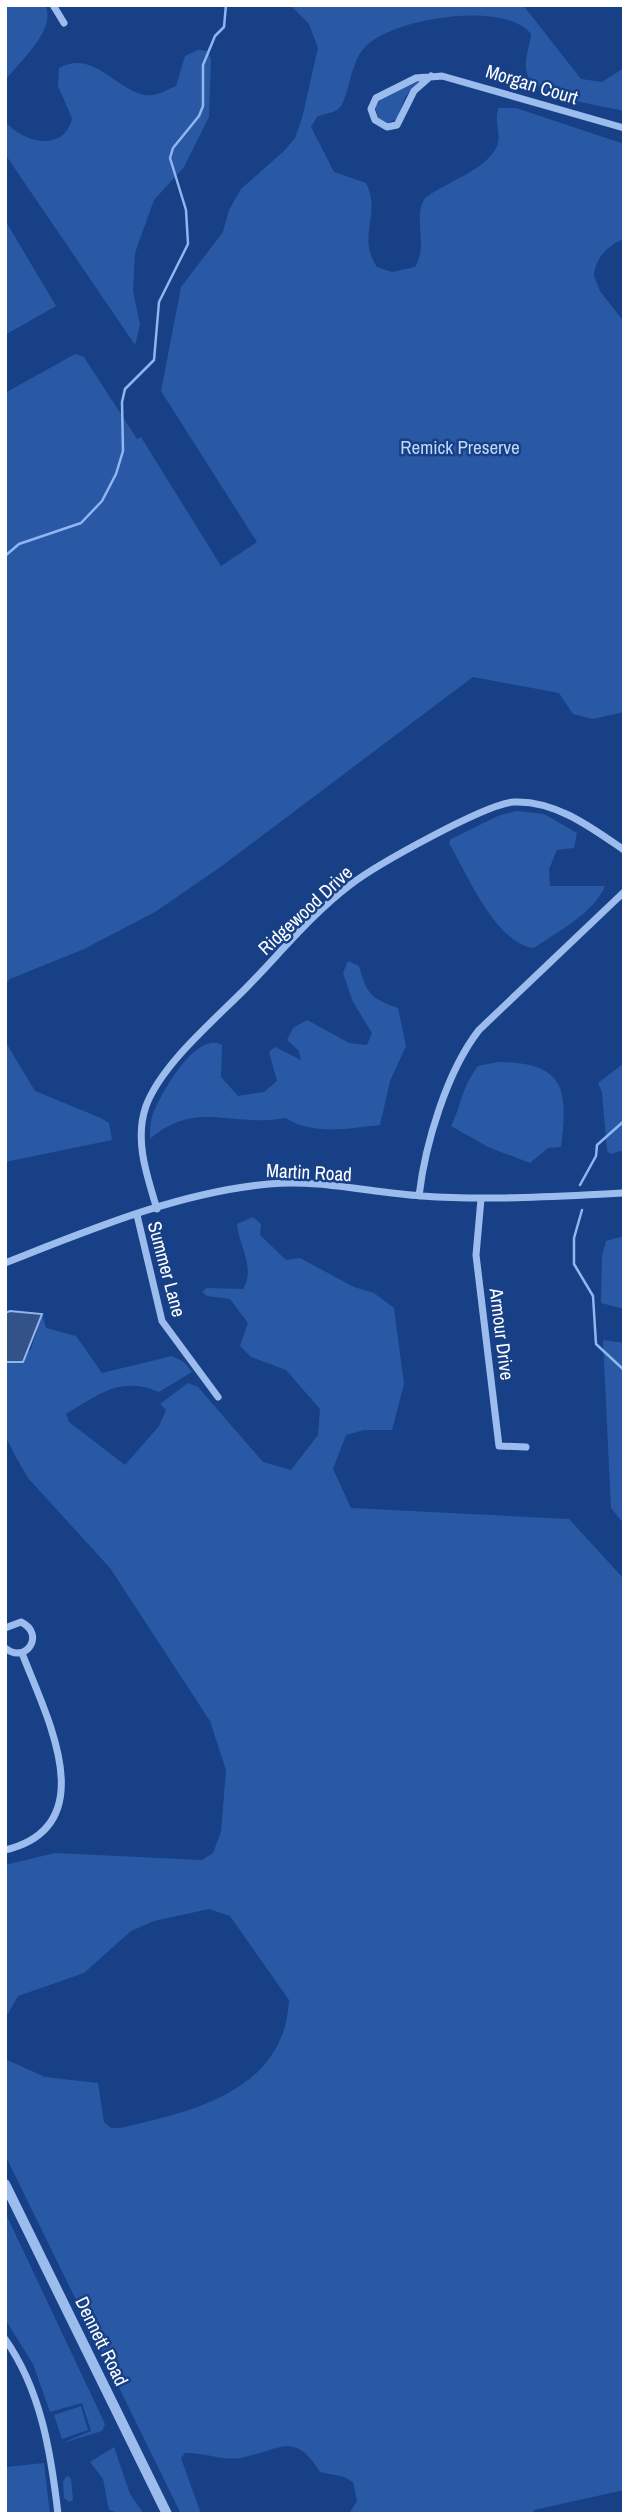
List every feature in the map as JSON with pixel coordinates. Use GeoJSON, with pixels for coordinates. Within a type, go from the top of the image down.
{"type":"FeatureCollection","features":[{"type":"Feature","properties":{"kind":"street"},"geometry":{"type":"LineString","coordinates":[[53,5],[64,23]]}},
{"type":"Feature","properties":{"kind":"street","name":"Morgan Court"},"geometry":{"type":"LineString","coordinates":[[431,76],[414,91],[397,125],[387,127],[375,120],[371,109],[376,98],[416,78],[431,76],[457,78],[624,128]]}},
{"type":"Feature","properties":{"kind":"street","name":"Ridgewood Drive"},"geometry":{"type":"LineString","coordinates":[[157,1209],[141,1136],[143,1117],[157,1086],[230,1004],[349,886],[484,810],[510,802],[532,803],[554,809],[624,850]]}},
{"type":"Feature","properties":{"kind":"street"},"geometry":{"type":"LineString","coordinates":[[419,1196],[422,1171],[461,1053],[479,1030],[624,892]]}},
{"type":"Feature","properties":{"kind":"street","name":"Martin Road"},"geometry":{"type":"LineString","coordinates":[[5,1263],[137,1215],[204,1195],[273,1184],[481,1199],[624,1193]]}},
{"type":"Feature","properties":{"kind":"street","name":"Armour Drive"},"geometry":{"type":"LineString","coordinates":[[481,1199],[476,1255],[499,1446],[526,1447]]}},
{"type":"Feature","properties":{"kind":"street","name":"Summer Lane"},"geometry":{"type":"LineString","coordinates":[[137,1215],[162,1321],[218,1397]]}},
{"type":"Feature","properties":{"kind":"street"},"geometry":{"type":"LineString","coordinates":[[5,1628],[17,1622],[31,1629],[32,1646],[15,1654],[5,1648]]}},
{"type":"Feature","properties":{"kind":"street"},"geometry":{"type":"LineString","coordinates":[[5,1850],[26,1843],[48,1825],[58,1808],[62,1785],[59,1759],[22,1653]]}},
{"type":"Feature","properties":{"kind":"street","name":"Dennett Road"},"geometry":{"type":"LineString","coordinates":[[5,2184],[167,2514]]}},
{"type":"Feature","properties":{"kind":"street"},"geometry":{"type":"LineString","coordinates":[[5,2339],[18,2359],[38,2408],[51,2459],[58,2514]]}},
{"type":"Feature","properties":{"kind":"green space"},"geometry":{"type":"Polygon","coordinates":[[[5,5],[45,5],[48,14],[35,45],[5,81],[5,5]]]}},
{"type":"Feature","properties":{"kind":"green space","name":"Remick Preserve"},"geometry":{"type":"Polygon","coordinates":[[[290,5],[523,5],[581,79],[602,82],[624,68],[624,111],[572,100],[544,90],[534,83],[526,71],[531,34],[517,24],[498,18],[474,16],[423,21],[399,28],[365,47],[356,63],[341,106],[317,117],[311,127],[334,172],[366,183],[372,205],[369,235],[371,256],[377,267],[392,272],[415,267],[419,259],[420,214],[425,198],[475,169],[492,155],[499,137],[499,108],[516,108],[624,144],[624,239],[603,253],[594,276],[600,291],[624,322],[624,712],[593,719],[573,714],[559,693],[473,677],[219,868],[155,912],[84,949],[10,979],[5,985],[5,393],[75,354],[84,357],[137,439],[141,437],[221,566],[257,542],[161,391],[181,287],[223,232],[229,210],[241,189],[284,151],[295,138],[302,118],[318,48],[309,24],[290,5]]]}},
{"type":"Feature","properties":{"kind":"green space"},"geometry":{"type":"Polygon","coordinates":[[[198,50],[208,51],[211,60],[209,117],[184,167],[154,200],[135,253],[133,291],[140,325],[135,345],[5,154],[5,121],[22,135],[42,141],[52,140],[68,129],[72,118],[58,86],[59,68],[71,64],[94,67],[134,92],[153,95],[176,86],[185,56],[198,50]]]}},
{"type":"Feature","properties":{"kind":"green space"},"geometry":{"type":"Polygon","coordinates":[[[421,80],[405,97],[397,119],[387,123],[380,121],[375,108],[382,97],[421,80]]]}},
{"type":"Feature","properties":{"kind":"green space"},"geometry":{"type":"Polygon","coordinates":[[[5,220],[56,306],[5,335],[5,220]]]}},
{"type":"Feature","properties":{"kind":"green space"},"geometry":{"type":"Polygon","coordinates":[[[517,811],[544,814],[577,833],[574,848],[557,850],[549,869],[550,886],[605,886],[593,905],[584,913],[534,948],[520,944],[495,921],[449,843],[451,839],[498,816],[517,811]]]}},
{"type":"Feature","properties":{"kind":"green space"},"geometry":{"type":"Polygon","coordinates":[[[348,961],[359,966],[367,989],[375,998],[398,1008],[406,1046],[390,1081],[380,1125],[320,1129],[297,1124],[286,1118],[248,1120],[199,1117],[167,1127],[150,1139],[152,1117],[162,1095],[180,1068],[201,1047],[212,1043],[222,1045],[221,1077],[238,1096],[264,1092],[277,1081],[269,1052],[275,1047],[301,1060],[299,1051],[287,1040],[293,1028],[307,1020],[349,1043],[367,1045],[372,1033],[353,1002],[343,973],[348,961]]]}},
{"type":"Feature","properties":{"kind":"green space"},"geometry":{"type":"Polygon","coordinates":[[[5,1041],[35,1091],[109,1123],[112,1140],[5,1162],[5,1041]]]}},
{"type":"Feature","properties":{"kind":"green space"},"geometry":{"type":"Polygon","coordinates":[[[498,1062],[521,1064],[550,1074],[558,1083],[562,1095],[564,1109],[561,1147],[548,1148],[530,1163],[488,1147],[451,1126],[468,1082],[478,1066],[498,1062]]]}},
{"type":"Feature","properties":{"kind":"green space"},"geometry":{"type":"Polygon","coordinates":[[[624,1063],[624,1150],[611,1154],[607,1151],[602,1092],[598,1083],[624,1063]]]}},
{"type":"Feature","properties":{"kind":"green space"},"geometry":{"type":"Polygon","coordinates":[[[253,1217],[261,1224],[260,1235],[286,1260],[300,1258],[354,1287],[374,1293],[394,1308],[404,1384],[392,1430],[364,1430],[346,1435],[333,1469],[351,1508],[569,1519],[624,1579],[624,2490],[534,2510],[533,2514],[349,2514],[357,2501],[353,2482],[344,2477],[320,2472],[302,2451],[285,2446],[233,2459],[185,2453],[181,2458],[201,2514],[181,2514],[5,2155],[5,2059],[45,2077],[98,2083],[104,2122],[111,2128],[120,2128],[176,2114],[230,2092],[253,2076],[271,2056],[284,2031],[289,2000],[230,1916],[209,1909],[154,1921],[131,1931],[84,1973],[18,1996],[5,2019],[5,1865],[55,1853],[202,1860],[213,1853],[221,1832],[226,1770],[210,1721],[110,1568],[28,1478],[17,1459],[5,1436],[5,1362],[17,1363],[31,1349],[42,1314],[46,1328],[76,1336],[102,1373],[172,1356],[184,1362],[192,1372],[159,1392],[133,1386],[100,1394],[66,1414],[69,1422],[125,1465],[159,1426],[166,1410],[160,1404],[188,1383],[198,1387],[263,1462],[291,1470],[318,1435],[320,1409],[286,1370],[251,1357],[240,1346],[248,1323],[230,1299],[207,1296],[202,1292],[206,1288],[243,1289],[248,1273],[237,1224],[253,1217]]]}},
{"type":"Feature","properties":{"kind":"green space"},"geometry":{"type":"Polygon","coordinates":[[[624,1236],[624,1309],[601,1303],[602,1256],[606,1241],[624,1236]]]}},
{"type":"Feature","properties":{"kind":"green space"},"geometry":{"type":"Polygon","coordinates":[[[603,1340],[624,1343],[624,1524],[611,1508],[603,1340]]]}},
{"type":"Feature","properties":{"kind":"green space"},"geometry":{"type":"Polygon","coordinates":[[[5,2212],[105,2424],[102,2431],[60,2444],[91,2431],[82,2403],[50,2412],[33,2364],[5,2319],[5,2212]]]}},
{"type":"Feature","properties":{"kind":"green space"},"geometry":{"type":"Polygon","coordinates":[[[81,2406],[88,2430],[62,2439],[54,2415],[81,2406]]]}},
{"type":"Feature","properties":{"kind":"green space"},"geometry":{"type":"Polygon","coordinates":[[[114,2447],[130,2494],[144,2514],[122,2514],[109,2510],[103,2479],[90,2462],[114,2447]]]}},
{"type":"Feature","properties":{"kind":"green space"},"geometry":{"type":"Polygon","coordinates":[[[44,2463],[50,2514],[5,2514],[5,2467],[44,2463]]]}},
{"type":"Feature","properties":{"kind":"green space"},"geometry":{"type":"Polygon","coordinates":[[[67,2476],[71,2478],[73,2500],[69,2502],[64,2498],[63,2481],[67,2476]]]}},
{"type":"Feature","properties":{"kind":"shaded area"},"geometry":{"type":"Polygon","coordinates":[[[10,1311],[42,1314],[23,1362],[5,1362],[5,1313],[10,1311]]]}},
{"type":"Feature","properties":{"kind":"waterway"},"geometry":{"type":"LineString","coordinates":[[5,556],[19,544],[81,523],[102,501],[116,474],[123,451],[122,402],[125,389],[154,360],[159,302],[188,244],[186,210],[170,158],[173,148],[199,116],[203,106],[203,65],[215,36],[224,27],[226,5]]}},
{"type":"Feature","properties":{"kind":"waterway"},"geometry":{"type":"LineString","coordinates":[[580,1185],[596,1156],[597,1145],[624,1121]]}},
{"type":"Feature","properties":{"kind":"waterway"},"geometry":{"type":"LineString","coordinates":[[582,1210],[574,1238],[574,1264],[593,1296],[596,1344],[624,1370]]}}]}
